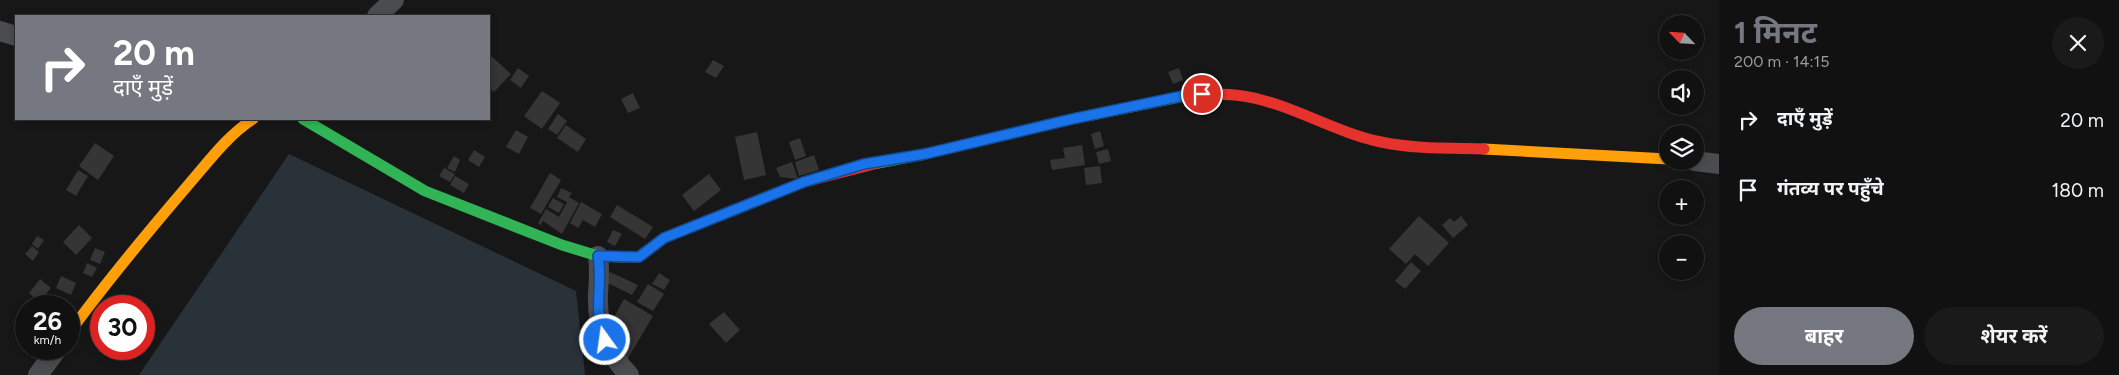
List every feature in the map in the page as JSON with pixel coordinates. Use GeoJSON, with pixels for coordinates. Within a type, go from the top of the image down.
{"type":"FeatureCollection","features":[{"type":"Feature","properties":{"kind":"street"},"geometry":{"type":"LineString","coordinates":[[379,15],[394,0]]}},
{"type":"Feature","properties":{"kind":"street"},"geometry":{"type":"LineString","coordinates":[[0,31],[15,36]]}},
{"type":"Feature","properties":{"kind":"street"},"geometry":{"type":"LineString","coordinates":[[306,120],[425,191],[562,245],[598,256],[639,257],[664,238],[804,182],[864,164],[925,154],[1072,119],[1187,95],[1217,93],[1244,96],[1270,103],[1350,133],[1382,142],[1433,147],[1584,153],[1659,158]]}},
{"type":"Feature","properties":{"kind":"street"},"geometry":{"type":"LineString","coordinates":[[80,319],[145,236],[207,163],[243,125],[251,120]]}},
{"type":"Feature","properties":{"kind":"street"},"geometry":{"type":"LineString","coordinates":[[1704,162],[1719,164]]}},
{"type":"Feature","properties":{"kind":"street"},"geometry":{"type":"LineString","coordinates":[[598,256],[601,272],[598,294],[599,318],[609,350],[628,375]]}},
{"type":"Feature","properties":{"kind":"street"},"geometry":{"type":"LineString","coordinates":[[38,375],[49,360]]}},
{"type":"Feature","properties":{"kind":"shaded area"},"geometry":{"type":"Polygon","coordinates":[[[289,154],[576,291],[585,375],[139,375],[149,360],[155,360],[155,351],[289,154]]]}},
{"type":"Feature","properties":{"kind":"building"},"geometry":{"type":"Polygon","coordinates":[[[490,55],[511,74],[494,92],[490,89],[490,55]]]}},
{"type":"Feature","properties":{"kind":"building"},"geometry":{"type":"Polygon","coordinates":[[[713,60],[724,66],[716,78],[705,72],[713,60]]]}},
{"type":"Feature","properties":{"kind":"building"},"geometry":{"type":"Polygon","coordinates":[[[518,68],[529,76],[521,88],[510,80],[518,68]]]}},
{"type":"Feature","properties":{"kind":"building"},"geometry":{"type":"Polygon","coordinates":[[[1179,68],[1183,80],[1173,84],[1168,72],[1179,68]]]}},
{"type":"Feature","properties":{"kind":"building"},"geometry":{"type":"Polygon","coordinates":[[[542,91],[560,103],[542,129],[524,116],[542,91]]]}},
{"type":"Feature","properties":{"kind":"building"},"geometry":{"type":"Polygon","coordinates":[[[633,93],[640,108],[628,113],[621,99],[633,93]]]}},
{"type":"Feature","properties":{"kind":"building"},"geometry":{"type":"Polygon","coordinates":[[[558,114],[567,121],[557,135],[548,129],[558,114]]]}},
{"type":"Feature","properties":{"kind":"building"},"geometry":{"type":"Polygon","coordinates":[[[566,125],[586,139],[578,152],[557,138],[566,125]]]}},
{"type":"Feature","properties":{"kind":"building"},"geometry":{"type":"Polygon","coordinates":[[[516,130],[528,137],[519,154],[506,147],[516,130]]]}},
{"type":"Feature","properties":{"kind":"building"},"geometry":{"type":"Polygon","coordinates":[[[1100,131],[1104,146],[1095,149],[1091,134],[1100,131]]]}},
{"type":"Feature","properties":{"kind":"building"},"geometry":{"type":"Polygon","coordinates":[[[757,132],[766,175],[744,180],[735,137],[757,132]]]}},
{"type":"Feature","properties":{"kind":"building"},"geometry":{"type":"Polygon","coordinates":[[[800,138],[806,156],[795,160],[789,142],[800,138]]]}},
{"type":"Feature","properties":{"kind":"building"},"geometry":{"type":"Polygon","coordinates":[[[95,143],[114,156],[98,180],[79,166],[95,143]]]}},
{"type":"Feature","properties":{"kind":"building"},"geometry":{"type":"Polygon","coordinates":[[[1082,145],[1085,165],[1052,170],[1050,160],[1065,158],[1063,148],[1082,145]]]}},
{"type":"Feature","properties":{"kind":"building"},"geometry":{"type":"Polygon","coordinates":[[[1108,149],[1111,161],[1099,164],[1096,152],[1108,149]]]}},
{"type":"Feature","properties":{"kind":"building"},"geometry":{"type":"Polygon","coordinates":[[[474,150],[485,157],[479,167],[468,160],[474,150]]]}},
{"type":"Feature","properties":{"kind":"building"},"geometry":{"type":"Polygon","coordinates":[[[814,155],[819,170],[799,176],[795,162],[814,155]]]}},
{"type":"Feature","properties":{"kind":"building"},"geometry":{"type":"Polygon","coordinates":[[[454,156],[460,160],[455,172],[447,168],[454,156]]]}},
{"type":"Feature","properties":{"kind":"building"},"geometry":{"type":"Polygon","coordinates":[[[792,162],[798,179],[780,177],[776,168],[792,162]]]}},
{"type":"Feature","properties":{"kind":"building"},"geometry":{"type":"Polygon","coordinates":[[[1100,166],[1102,183],[1086,185],[1084,168],[1100,166]]]}},
{"type":"Feature","properties":{"kind":"building"},"geometry":{"type":"Polygon","coordinates":[[[444,168],[455,174],[450,182],[439,176],[444,168]]]}},
{"type":"Feature","properties":{"kind":"building"},"geometry":{"type":"Polygon","coordinates":[[[78,170],[88,176],[76,196],[66,190],[78,170]]]}},
{"type":"Feature","properties":{"kind":"building"},"geometry":{"type":"Polygon","coordinates":[[[550,173],[561,180],[541,214],[530,208],[550,173]]]}},
{"type":"Feature","properties":{"kind":"building"},"geometry":{"type":"Polygon","coordinates":[[[709,174],[721,190],[694,211],[682,195],[709,174]]]}},
{"type":"Feature","properties":{"kind":"building"},"geometry":{"type":"Polygon","coordinates":[[[455,176],[469,184],[464,193],[450,185],[455,176]]]}},
{"type":"Feature","properties":{"kind":"building"},"geometry":{"type":"Polygon","coordinates":[[[561,188],[572,193],[569,197],[579,203],[562,234],[543,221],[541,225],[538,223],[546,209],[559,217],[567,202],[557,197],[561,188]]]}},
{"type":"Feature","properties":{"kind":"building"},"geometry":{"type":"Polygon","coordinates":[[[553,198],[564,204],[559,213],[548,207],[553,198]]]}},
{"type":"Feature","properties":{"kind":"building"},"geometry":{"type":"Polygon","coordinates":[[[581,202],[602,214],[595,227],[583,220],[578,228],[570,223],[581,202]]]}},
{"type":"Feature","properties":{"kind":"building"},"geometry":{"type":"Polygon","coordinates":[[[617,205],[653,227],[645,239],[610,217],[617,205]]]}},
{"type":"Feature","properties":{"kind":"building"},"geometry":{"type":"Polygon","coordinates":[[[1419,216],[1449,243],[1428,266],[1415,254],[1406,264],[1389,249],[1419,216]]]}},
{"type":"Feature","properties":{"kind":"building"},"geometry":{"type":"Polygon","coordinates":[[[1461,216],[1468,225],[1453,238],[1442,225],[1450,218],[1454,222],[1461,216]]]}},
{"type":"Feature","properties":{"kind":"building"},"geometry":{"type":"Polygon","coordinates":[[[79,225],[92,238],[76,255],[63,242],[79,225]]]}},
{"type":"Feature","properties":{"kind":"building"},"geometry":{"type":"Polygon","coordinates":[[[613,230],[622,234],[615,246],[607,242],[613,230]]]}},
{"type":"Feature","properties":{"kind":"building"},"geometry":{"type":"Polygon","coordinates":[[[37,236],[44,240],[38,249],[32,244],[37,236]]]}},
{"type":"Feature","properties":{"kind":"building"},"geometry":{"type":"Polygon","coordinates":[[[32,246],[39,252],[33,261],[25,254],[32,246]]]}},
{"type":"Feature","properties":{"kind":"building"},"geometry":{"type":"Polygon","coordinates":[[[95,248],[105,252],[100,264],[90,260],[95,248]]]}},
{"type":"Feature","properties":{"kind":"building"},"geometry":{"type":"Polygon","coordinates":[[[1411,262],[1421,271],[1405,289],[1395,281],[1411,262]]]}},
{"type":"Feature","properties":{"kind":"building"},"geometry":{"type":"Polygon","coordinates":[[[87,263],[97,268],[92,277],[83,273],[87,263]]]}},
{"type":"Feature","properties":{"kind":"building"},"geometry":{"type":"Polygon","coordinates":[[[610,272],[638,285],[632,295],[606,282],[610,272]]]}},
{"type":"Feature","properties":{"kind":"building"},"geometry":{"type":"Polygon","coordinates":[[[659,273],[670,280],[664,290],[652,284],[659,273]]]}},
{"type":"Feature","properties":{"kind":"building"},"geometry":{"type":"Polygon","coordinates":[[[61,276],[76,283],[71,295],[56,288],[61,276]]]}},
{"type":"Feature","properties":{"kind":"building"},"geometry":{"type":"Polygon","coordinates":[[[40,279],[51,288],[45,295],[31,295],[29,293],[40,279]]]}},
{"type":"Feature","properties":{"kind":"building"},"geometry":{"type":"Polygon","coordinates":[[[648,284],[664,294],[653,311],[637,302],[648,284]]]}},
{"type":"Feature","properties":{"kind":"building"},"geometry":{"type":"Polygon","coordinates":[[[624,299],[653,316],[627,360],[615,352],[629,329],[613,319],[624,299]]]}},
{"type":"Feature","properties":{"kind":"building"},"geometry":{"type":"Polygon","coordinates":[[[724,312],[740,330],[726,343],[709,324],[724,312]]]}},
{"type":"Feature","properties":{"kind":"traffic: fast"},"geometry":{"type":"LineString","coordinates":[[878,163],[925,154],[1072,119],[1189,95]]}},
{"type":"Feature","properties":{"kind":"traffic: fast"},"geometry":{"type":"LineString","coordinates":[[305,120],[425,191],[562,245],[598,256],[622,257]]}},
{"type":"Feature","properties":{"kind":"traffic: slow"},"geometry":{"type":"LineString","coordinates":[[80,319],[128,257],[211,158],[235,133],[252,120]]}},
{"type":"Feature","properties":{"kind":"traffic: slow"},"geometry":{"type":"LineString","coordinates":[[1484,149],[1659,159]]}},
{"type":"Feature","properties":{"kind":"traffic: jam"},"geometry":{"type":"LineString","coordinates":[[1189,95],[1229,94],[1260,100],[1295,111],[1346,132],[1381,142],[1419,147],[1484,149]]}},
{"type":"Feature","properties":{"kind":"traffic: jam"},"geometry":{"type":"LineString","coordinates":[[622,257],[639,257],[664,238],[804,182],[878,163]]}},
{"type":"Feature","properties":{"kind":"route"},"geometry":{"type":"LineString","coordinates":[[605,340],[599,318],[598,294],[601,272],[598,256],[639,257],[664,238],[804,182],[864,164],[925,154],[1072,119],[1187,95],[1202,94]]}}]}
